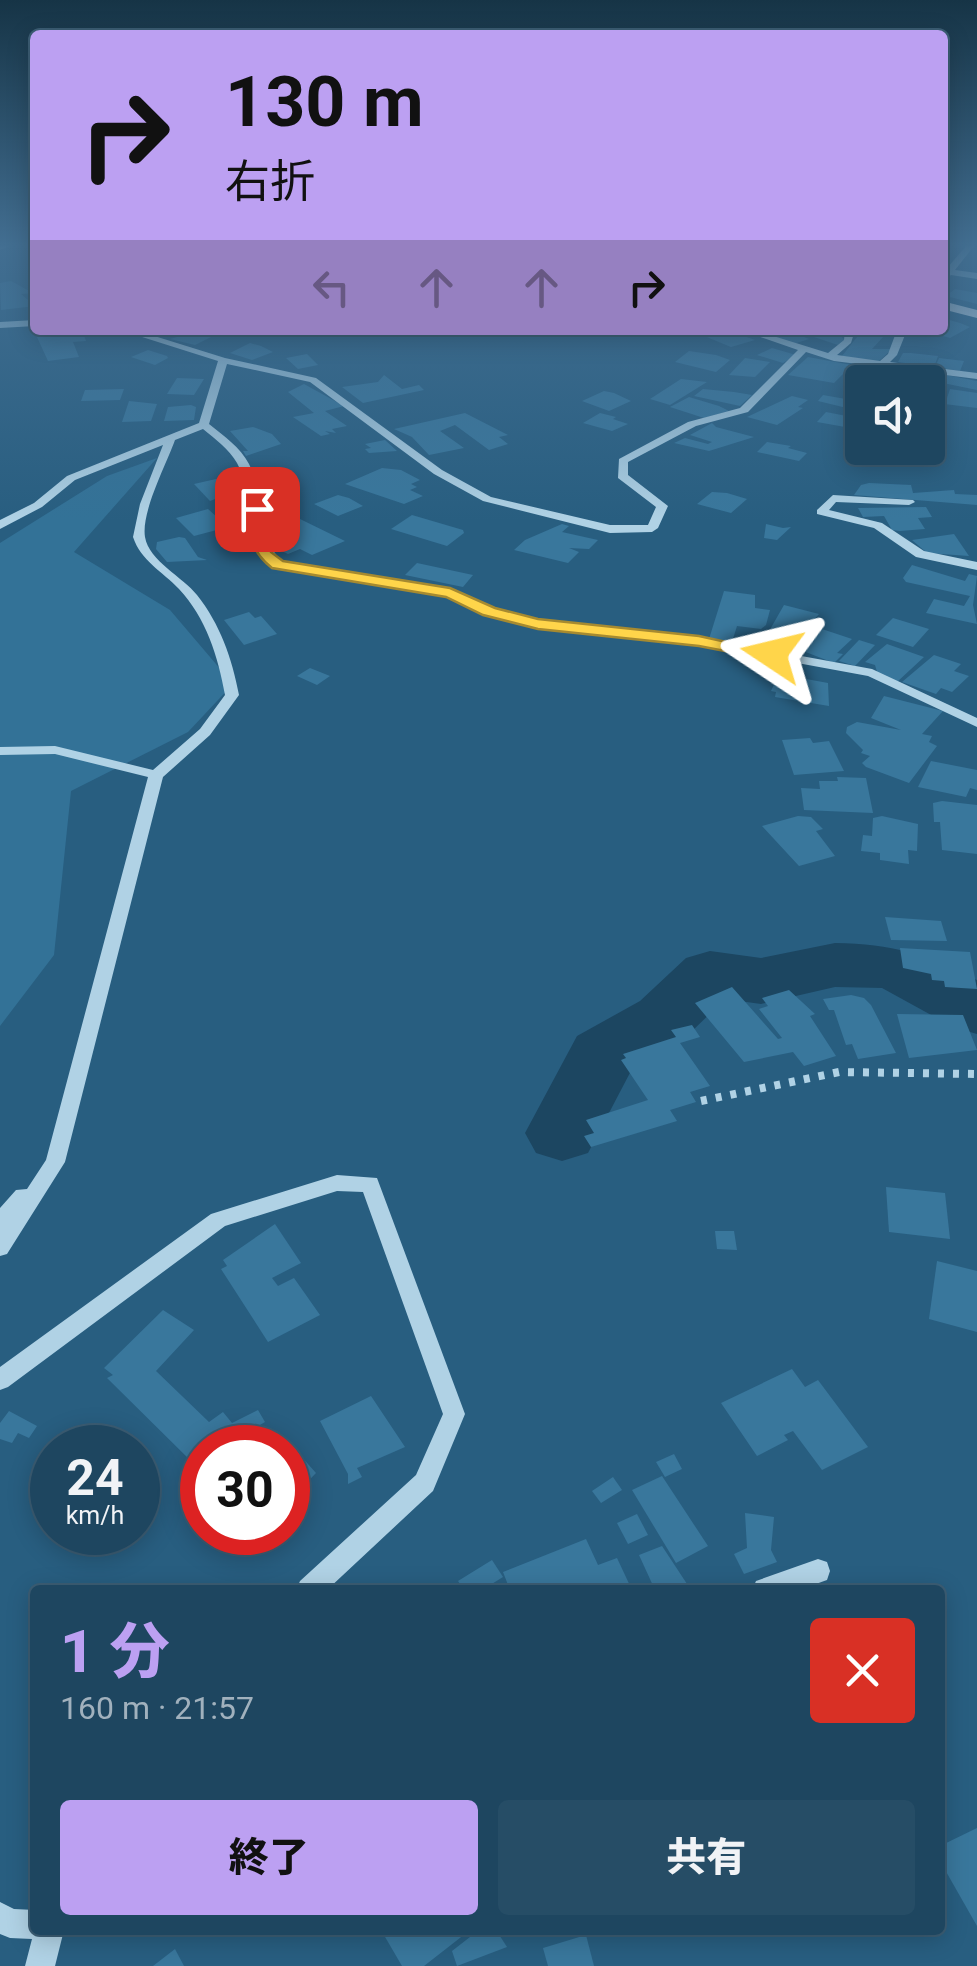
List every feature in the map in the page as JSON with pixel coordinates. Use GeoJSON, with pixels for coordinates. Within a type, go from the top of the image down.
{"type":"FeatureCollection","features":[{"type":"Feature","properties":{"kind":"street"},"geometry":{"type":"LineString","coordinates":[[150,338],[223,360],[313,380],[438,472],[475,494],[527,511],[637,530],[652,528],[662,506],[622,476],[623,461],[692,424],[744,410],[802,351]]}},
{"type":"Feature","properties":{"kind":"street"},"geometry":{"type":"LineString","coordinates":[[766,338],[802,351],[880,365],[892,356],[899,338]]}},
{"type":"Feature","properties":{"kind":"street"},"geometry":{"type":"LineString","coordinates":[[829,357],[849,338]]}},
{"type":"Feature","properties":{"kind":"street"},"geometry":{"type":"LineString","coordinates":[[0,525],[38,505],[71,478],[204,425],[223,360]]}},
{"type":"Feature","properties":{"kind":"street"},"geometry":{"type":"LineString","coordinates":[[945,372],[977,376]]}},
{"type":"Feature","properties":{"kind":"street"},"geometry":{"type":"LineString","coordinates":[[204,425],[230,446],[243,464],[257,509],[258,540],[264,554],[278,564],[450,592],[489,612],[538,624],[699,641],[872,673],[977,723]]}},
{"type":"Feature","properties":{"kind":"street"},"geometry":{"type":"LineString","coordinates":[[0,1248],[55,1162],[156,776],[205,732],[232,695],[226,660],[206,616],[180,583],[146,555],[138,534],[170,440]]}},
{"type":"Feature","properties":{"kind":"street"},"geometry":{"type":"LineString","coordinates":[[909,502],[833,498],[821,512],[878,525],[920,554],[977,566]]}},
{"type":"Feature","properties":{"kind":"street"},"geometry":{"type":"LineString","coordinates":[[0,751],[55,750],[156,776]]}},
{"type":"Feature","properties":{"kind":"street"},"geometry":{"type":"LineString","coordinates":[[0,1222],[55,1162]]}},
{"type":"Feature","properties":{"kind":"street"},"geometry":{"type":"LineString","coordinates":[[0,1380],[218,1220],[337,1183],[370,1184],[454,1414],[425,1483],[315,1585]]}},
{"type":"Feature","properties":{"kind":"street"},"geometry":{"type":"LineString","coordinates":[[778,1585],[818,1570]]}},
{"type":"Feature","properties":{"kind":"street"},"geometry":{"type":"LineString","coordinates":[[0,1917],[10,1923],[30,1925]]}},
{"type":"Feature","properties":{"kind":"street"},"geometry":{"type":"LineString","coordinates":[[40,1966],[49,1935]]}},
{"type":"Feature","properties":{"kind":"path"},"geometry":{"type":"LineString","coordinates":[[701,1100],[839,1072],[977,1074]]}},
{"type":"Feature","properties":{"kind":"shaded area"},"geometry":{"type":"Polygon","coordinates":[[[157,458],[74,552],[170,610],[233,684],[188,732],[71,791],[54,955],[0,1026],[0,543],[107,476],[157,458]]]}},
{"type":"Feature","properties":{"kind":"building"},"geometry":{"type":"Polygon","coordinates":[[[37,338],[85,338],[86,341],[73,342],[79,357],[48,361],[37,338]]]}},
{"type":"Feature","properties":{"kind":"building"},"geometry":{"type":"Polygon","coordinates":[[[174,338],[210,338],[195,345],[170,339],[174,338]]]}},
{"type":"Feature","properties":{"kind":"building"},"geometry":{"type":"Polygon","coordinates":[[[709,338],[755,340],[731,347],[709,338]]]}},
{"type":"Feature","properties":{"kind":"building"},"geometry":{"type":"Polygon","coordinates":[[[773,338],[809,339],[790,345],[773,338]]]}},
{"type":"Feature","properties":{"kind":"building"},"geometry":{"type":"Polygon","coordinates":[[[816,338],[845,340],[838,345],[816,338]]]}},
{"type":"Feature","properties":{"kind":"building"},"geometry":{"type":"Polygon","coordinates":[[[856,338],[882,338],[872,349],[892,349],[878,362],[842,356],[856,338]]]}},
{"type":"Feature","properties":{"kind":"building"},"geometry":{"type":"Polygon","coordinates":[[[250,343],[273,352],[252,360],[230,353],[250,343]]]}},
{"type":"Feature","properties":{"kind":"building"},"geometry":{"type":"Polygon","coordinates":[[[772,348],[796,355],[783,363],[757,355],[772,348]]]}},
{"type":"Feature","properties":{"kind":"building"},"geometry":{"type":"Polygon","coordinates":[[[148,350],[168,358],[155,365],[131,357],[148,350]]]}},
{"type":"Feature","properties":{"kind":"building"},"geometry":{"type":"Polygon","coordinates":[[[689,351],[730,360],[716,372],[675,362],[689,351]]]}},
{"type":"Feature","properties":{"kind":"building"},"geometry":{"type":"Polygon","coordinates":[[[903,353],[938,356],[935,365],[898,362],[903,353]]]}},
{"type":"Feature","properties":{"kind":"building"},"geometry":{"type":"Polygon","coordinates":[[[307,354],[318,365],[298,369],[286,358],[307,354]]]}},
{"type":"Feature","properties":{"kind":"building"},"geometry":{"type":"Polygon","coordinates":[[[808,357],[852,365],[845,365],[845,372],[834,383],[788,375],[808,357]]]}},
{"type":"Feature","properties":{"kind":"building"},"geometry":{"type":"Polygon","coordinates":[[[745,358],[770,362],[755,377],[729,375],[745,358]]]}},
{"type":"Feature","properties":{"kind":"building"},"geometry":{"type":"Polygon","coordinates":[[[939,358],[964,361],[960,371],[936,365],[939,358]]]}},
{"type":"Feature","properties":{"kind":"building"},"geometry":{"type":"Polygon","coordinates":[[[384,375],[402,389],[419,385],[424,390],[363,403],[342,387],[378,382],[384,375]]]}},
{"type":"Feature","properties":{"kind":"building"},"geometry":{"type":"Polygon","coordinates":[[[177,378],[204,379],[194,395],[167,394],[177,378]]]}},
{"type":"Feature","properties":{"kind":"building"},"geometry":{"type":"Polygon","coordinates":[[[945,378],[977,381],[977,390],[945,383],[945,378]]]}},
{"type":"Feature","properties":{"kind":"building"},"geometry":{"type":"Polygon","coordinates":[[[681,379],[707,382],[670,405],[650,399],[681,379]]]}},
{"type":"Feature","properties":{"kind":"building"},"geometry":{"type":"Polygon","coordinates":[[[304,384],[344,406],[325,411],[347,426],[332,429],[336,433],[325,431],[330,434],[321,436],[293,417],[314,413],[288,392],[304,384]]]}},
{"type":"Feature","properties":{"kind":"building"},"geometry":{"type":"Polygon","coordinates":[[[124,389],[120,400],[81,401],[85,390],[124,389]]]}},
{"type":"Feature","properties":{"kind":"building"},"geometry":{"type":"Polygon","coordinates":[[[703,389],[752,395],[740,406],[694,396],[703,389]]]}},
{"type":"Feature","properties":{"kind":"building"},"geometry":{"type":"Polygon","coordinates":[[[950,389],[977,393],[977,408],[945,404],[950,389]]]}},
{"type":"Feature","properties":{"kind":"building"},"geometry":{"type":"Polygon","coordinates":[[[604,391],[631,401],[609,411],[582,401],[604,391]]]}},
{"type":"Feature","properties":{"kind":"building"},"geometry":{"type":"Polygon","coordinates":[[[823,395],[845,399],[845,408],[818,401],[823,395]]]}},
{"type":"Feature","properties":{"kind":"building"},"geometry":{"type":"Polygon","coordinates":[[[792,396],[808,400],[798,407],[803,408],[777,425],[747,417],[792,396]]]}},
{"type":"Feature","properties":{"kind":"building"},"geometry":{"type":"Polygon","coordinates":[[[689,397],[729,411],[704,418],[670,407],[689,397]]]}},
{"type":"Feature","properties":{"kind":"building"},"geometry":{"type":"Polygon","coordinates":[[[129,401],[157,404],[151,421],[122,422],[129,401]]]}},
{"type":"Feature","properties":{"kind":"building"},"geometry":{"type":"Polygon","coordinates":[[[168,407],[196,407],[194,420],[164,421],[168,407]]]}},
{"type":"Feature","properties":{"kind":"building"},"geometry":{"type":"Polygon","coordinates":[[[826,412],[845,416],[845,427],[817,422],[826,412]]]}},
{"type":"Feature","properties":{"kind":"building"},"geometry":{"type":"Polygon","coordinates":[[[465,413],[508,435],[499,437],[508,444],[489,450],[455,425],[440,431],[464,448],[429,455],[412,437],[394,429],[465,413]]]}},
{"type":"Feature","properties":{"kind":"building"},"geometry":{"type":"Polygon","coordinates":[[[600,413],[628,424],[612,431],[583,423],[600,413]]]}},
{"type":"Feature","properties":{"kind":"building"},"geometry":{"type":"Polygon","coordinates":[[[712,423],[754,437],[709,451],[674,443],[685,438],[712,442],[690,435],[712,423]]]}},
{"type":"Feature","properties":{"kind":"building"},"geometry":{"type":"Polygon","coordinates":[[[253,427],[272,434],[281,444],[246,456],[243,451],[248,451],[230,431],[253,427]]]}},
{"type":"Feature","properties":{"kind":"building"},"geometry":{"type":"Polygon","coordinates":[[[385,440],[397,451],[369,453],[365,449],[371,448],[365,444],[385,440]]]}},
{"type":"Feature","properties":{"kind":"building"},"geometry":{"type":"Polygon","coordinates":[[[767,442],[807,453],[799,461],[757,452],[767,442]]]}},
{"type":"Feature","properties":{"kind":"building"},"geometry":{"type":"Polygon","coordinates":[[[382,468],[401,470],[420,480],[411,484],[417,487],[410,490],[423,496],[404,504],[345,484],[382,468]]]}},
{"type":"Feature","properties":{"kind":"building"},"geometry":{"type":"Polygon","coordinates":[[[216,479],[231,493],[210,501],[194,484],[216,479]]]}},
{"type":"Feature","properties":{"kind":"building"},"geometry":{"type":"Polygon","coordinates":[[[861,485],[911,485],[913,493],[954,490],[955,494],[977,495],[977,505],[854,495],[861,485]]]}},
{"type":"Feature","properties":{"kind":"building"},"geometry":{"type":"Polygon","coordinates":[[[712,492],[747,499],[731,513],[697,504],[712,492]]]}},
{"type":"Feature","properties":{"kind":"building"},"geometry":{"type":"Polygon","coordinates":[[[338,495],[363,506],[338,516],[314,504],[338,495]]]}},
{"type":"Feature","properties":{"kind":"building"},"geometry":{"type":"Polygon","coordinates":[[[926,507],[932,517],[918,518],[925,529],[900,531],[892,530],[884,516],[863,517],[858,508],[926,507]]]}},
{"type":"Feature","properties":{"kind":"building"},"geometry":{"type":"Polygon","coordinates":[[[208,509],[228,527],[194,536],[176,518],[208,509]]]}},
{"type":"Feature","properties":{"kind":"building"},"geometry":{"type":"Polygon","coordinates":[[[412,515],[464,533],[447,546],[391,529],[412,515]]]}},
{"type":"Feature","properties":{"kind":"building"},"geometry":{"type":"Polygon","coordinates":[[[300,519],[345,541],[312,555],[300,549],[288,554],[272,546],[278,543],[265,534],[300,519]]]}},
{"type":"Feature","properties":{"kind":"building"},"geometry":{"type":"Polygon","coordinates":[[[562,524],[569,526],[562,532],[598,540],[589,549],[569,548],[579,552],[568,563],[514,550],[525,540],[562,524]]]}},
{"type":"Feature","properties":{"kind":"building"},"geometry":{"type":"Polygon","coordinates":[[[766,524],[791,527],[777,540],[764,538],[766,524]]]}},
{"type":"Feature","properties":{"kind":"building"},"geometry":{"type":"Polygon","coordinates":[[[954,534],[969,556],[927,553],[912,540],[954,534]]]}},
{"type":"Feature","properties":{"kind":"building"},"geometry":{"type":"Polygon","coordinates":[[[185,538],[198,557],[207,560],[167,562],[156,549],[157,542],[185,538]]]}},
{"type":"Feature","properties":{"kind":"building"},"geometry":{"type":"Polygon","coordinates":[[[417,563],[473,575],[463,587],[405,575],[417,563]]]}},
{"type":"Feature","properties":{"kind":"building"},"geometry":{"type":"Polygon","coordinates":[[[912,565],[965,581],[969,574],[977,576],[973,605],[977,624],[926,613],[934,599],[964,606],[970,596],[906,582],[903,578],[912,565]]]}},
{"type":"Feature","properties":{"kind":"building"},"geometry":{"type":"Polygon","coordinates":[[[724,591],[755,595],[755,608],[770,610],[766,625],[761,629],[737,626],[732,642],[709,639],[724,591]]]}},
{"type":"Feature","properties":{"kind":"building"},"geometry":{"type":"Polygon","coordinates":[[[784,605],[819,614],[790,647],[801,647],[795,645],[816,627],[852,639],[837,653],[843,654],[834,663],[803,651],[797,655],[760,647],[784,605]]]}},
{"type":"Feature","properties":{"kind":"building"},"geometry":{"type":"Polygon","coordinates":[[[249,612],[255,618],[261,616],[277,634],[244,645],[224,620],[249,612]]]}},
{"type":"Feature","properties":{"kind":"building"},"geometry":{"type":"Polygon","coordinates":[[[893,618],[929,629],[913,647],[876,635],[893,618]]]}},
{"type":"Feature","properties":{"kind":"building"},"geometry":{"type":"Polygon","coordinates":[[[859,640],[875,645],[855,666],[839,661],[859,640]]]}},
{"type":"Feature","properties":{"kind":"building"},"geometry":{"type":"Polygon","coordinates":[[[887,644],[924,657],[897,682],[878,675],[875,665],[865,662],[887,644]]]}},
{"type":"Feature","properties":{"kind":"building"},"geometry":{"type":"Polygon","coordinates":[[[934,655],[961,664],[954,671],[969,676],[952,692],[941,688],[936,694],[902,682],[934,655]]]}},
{"type":"Feature","properties":{"kind":"building"},"geometry":{"type":"Polygon","coordinates":[[[310,668],[330,676],[317,685],[297,676],[310,668]]]}},
{"type":"Feature","properties":{"kind":"building"},"geometry":{"type":"Polygon","coordinates":[[[779,674],[828,683],[829,706],[775,697],[776,692],[771,691],[779,674]]]}},
{"type":"Feature","properties":{"kind":"building"},"geometry":{"type":"Polygon","coordinates":[[[884,696],[943,711],[922,734],[932,736],[929,742],[937,746],[909,783],[866,767],[862,763],[870,756],[861,753],[863,750],[846,733],[847,727],[857,722],[901,730],[871,718],[884,696]]]}},
{"type":"Feature","properties":{"kind":"building"},"geometry":{"type":"Polygon","coordinates":[[[810,738],[813,743],[829,741],[844,771],[794,775],[782,740],[810,738]]]}},
{"type":"Feature","properties":{"kind":"building"},"geometry":{"type":"Polygon","coordinates":[[[931,761],[977,770],[977,790],[970,788],[966,797],[918,787],[931,761]]]}},
{"type":"Feature","properties":{"kind":"building"},"geometry":{"type":"Polygon","coordinates":[[[837,777],[866,778],[873,813],[804,810],[801,788],[820,789],[819,781],[838,781],[837,777]]]}},
{"type":"Feature","properties":{"kind":"building"},"geometry":{"type":"Polygon","coordinates":[[[933,803],[977,805],[977,854],[942,850],[940,822],[934,822],[933,803]]]}},
{"type":"Feature","properties":{"kind":"building"},"geometry":{"type":"Polygon","coordinates":[[[798,816],[811,817],[823,829],[816,831],[835,856],[799,866],[762,826],[798,816]]]}},
{"type":"Feature","properties":{"kind":"building"},"geometry":{"type":"Polygon","coordinates":[[[882,816],[918,824],[917,851],[908,850],[909,864],[880,860],[880,853],[861,851],[863,835],[872,836],[873,818],[882,816]]]}},
{"type":"Feature","properties":{"kind":"building"},"geometry":{"type":"Polygon","coordinates":[[[885,917],[941,921],[947,941],[891,940],[885,917]]]}},
{"type":"Feature","properties":{"kind":"building"},"geometry":{"type":"Polygon","coordinates":[[[900,948],[970,952],[977,989],[945,987],[944,981],[932,980],[931,974],[903,968],[900,948]]]}},
{"type":"Feature","properties":{"kind":"building"},"geometry":{"type":"Polygon","coordinates":[[[732,987],[778,1039],[782,1038],[759,1009],[768,1006],[762,998],[789,990],[815,1014],[810,1016],[836,1056],[804,1066],[793,1052],[744,1062],[695,1003],[732,987]]]}},
{"type":"Feature","properties":{"kind":"building"},"geometry":{"type":"Polygon","coordinates":[[[851,995],[864,998],[871,1005],[896,1053],[858,1059],[852,1044],[846,1045],[834,1010],[829,1010],[823,999],[851,995]]]}},
{"type":"Feature","properties":{"kind":"building"},"geometry":{"type":"Polygon","coordinates":[[[897,1014],[963,1015],[977,1050],[909,1058],[897,1014]]]}},
{"type":"Feature","properties":{"kind":"building"},"geometry":{"type":"Polygon","coordinates":[[[692,1025],[700,1037],[680,1043],[710,1086],[690,1092],[696,1102],[670,1110],[677,1121],[591,1147],[584,1136],[594,1133],[586,1120],[648,1100],[621,1060],[626,1058],[623,1054],[676,1037],[671,1030],[692,1025]]]}},
{"type":"Feature","properties":{"kind":"building"},"geometry":{"type":"Polygon","coordinates":[[[886,1187],[945,1193],[950,1239],[889,1232],[886,1187]]]}},
{"type":"Feature","properties":{"kind":"building"},"geometry":{"type":"Polygon","coordinates":[[[275,1224],[301,1263],[272,1278],[278,1286],[294,1278],[320,1315],[268,1342],[221,1269],[227,1266],[223,1260],[275,1224]]]}},
{"type":"Feature","properties":{"kind":"building"},"geometry":{"type":"Polygon","coordinates":[[[715,1231],[734,1231],[737,1250],[717,1249],[715,1231]]]}},
{"type":"Feature","properties":{"kind":"building"},"geometry":{"type":"Polygon","coordinates":[[[937,1261],[977,1271],[977,1332],[929,1319],[937,1261]]]}},
{"type":"Feature","properties":{"kind":"building"},"geometry":{"type":"Polygon","coordinates":[[[163,1310],[194,1330],[156,1371],[209,1422],[223,1412],[232,1423],[258,1410],[265,1422],[180,1425],[180,1450],[160,1430],[160,1425],[155,1425],[107,1378],[113,1375],[104,1368],[163,1310]]]}},
{"type":"Feature","properties":{"kind":"building"},"geometry":{"type":"Polygon","coordinates":[[[792,1369],[805,1387],[818,1380],[868,1447],[822,1470],[793,1431],[784,1435],[788,1440],[757,1456],[721,1403],[792,1369]]]}},
{"type":"Feature","properties":{"kind":"building"},"geometry":{"type":"Polygon","coordinates":[[[371,1396],[405,1447],[357,1468],[362,1477],[348,1484],[348,1474],[320,1421],[371,1396]]]}},
{"type":"Feature","properties":{"kind":"building"},"geometry":{"type":"Polygon","coordinates":[[[9,1411],[35,1425],[30,1425],[29,1438],[18,1433],[12,1443],[0,1439],[0,1423],[9,1411]]]}},
{"type":"Feature","properties":{"kind":"building"},"geometry":{"type":"Polygon","coordinates":[[[674,1454],[682,1469],[665,1477],[656,1462],[674,1454]]]}},
{"type":"Feature","properties":{"kind":"building"},"geometry":{"type":"Polygon","coordinates":[[[662,1476],[708,1546],[676,1563],[632,1490],[662,1476]]]}},
{"type":"Feature","properties":{"kind":"building"},"geometry":{"type":"Polygon","coordinates":[[[613,1477],[622,1490],[601,1503],[592,1491],[613,1477]]]}},
{"type":"Feature","properties":{"kind":"building"},"geometry":{"type":"Polygon","coordinates":[[[745,1513],[774,1517],[771,1550],[777,1562],[744,1574],[734,1554],[747,1548],[745,1513]]]}},
{"type":"Feature","properties":{"kind":"building"},"geometry":{"type":"Polygon","coordinates":[[[637,1514],[648,1535],[628,1544],[617,1523],[637,1514]]]}},
{"type":"Feature","properties":{"kind":"building"},"geometry":{"type":"Polygon","coordinates":[[[586,1539],[598,1565],[617,1558],[630,1585],[508,1585],[503,1572],[586,1539]]]}},
{"type":"Feature","properties":{"kind":"building"},"geometry":{"type":"Polygon","coordinates":[[[662,1546],[688,1585],[653,1585],[639,1555],[662,1546]]]}},
{"type":"Feature","properties":{"kind":"building"},"geometry":{"type":"Polygon","coordinates":[[[492,1560],[503,1577],[490,1585],[461,1585],[458,1581],[492,1560]]]}},
{"type":"Feature","properties":{"kind":"building"},"geometry":{"type":"Polygon","coordinates":[[[977,1828],[977,1926],[945,1870],[945,1844],[977,1828]]]}},
{"type":"Feature","properties":{"kind":"building"},"geometry":{"type":"Polygon","coordinates":[[[384,1935],[464,1935],[424,1966],[402,1966],[384,1935]]]}},
{"type":"Feature","properties":{"kind":"building"},"geometry":{"type":"Polygon","coordinates":[[[473,1935],[499,1935],[507,1947],[457,1966],[452,1951],[473,1935]]]}},
{"type":"Feature","properties":{"kind":"building"},"geometry":{"type":"Polygon","coordinates":[[[586,1935],[594,1966],[548,1966],[543,1948],[586,1935]]]}},
{"type":"Feature","properties":{"kind":"building"},"geometry":{"type":"Polygon","coordinates":[[[175,1949],[184,1966],[153,1966],[175,1949]]]}},
{"type":"Feature","properties":{"kind":"waterway"},"geometry":{"type":"LineString","coordinates":[[562,1133],[589,1088],[602,1054],[664,1018],[710,974],[761,981],[835,965],[885,966],[908,973],[977,1010]]}},
{"type":"Feature","properties":{"kind":"route"},"geometry":{"type":"LineString","coordinates":[[257,509],[258,540],[264,554],[278,564],[311,573],[382,579],[450,592],[489,612],[538,624],[699,641],[772,654]]}}]}
